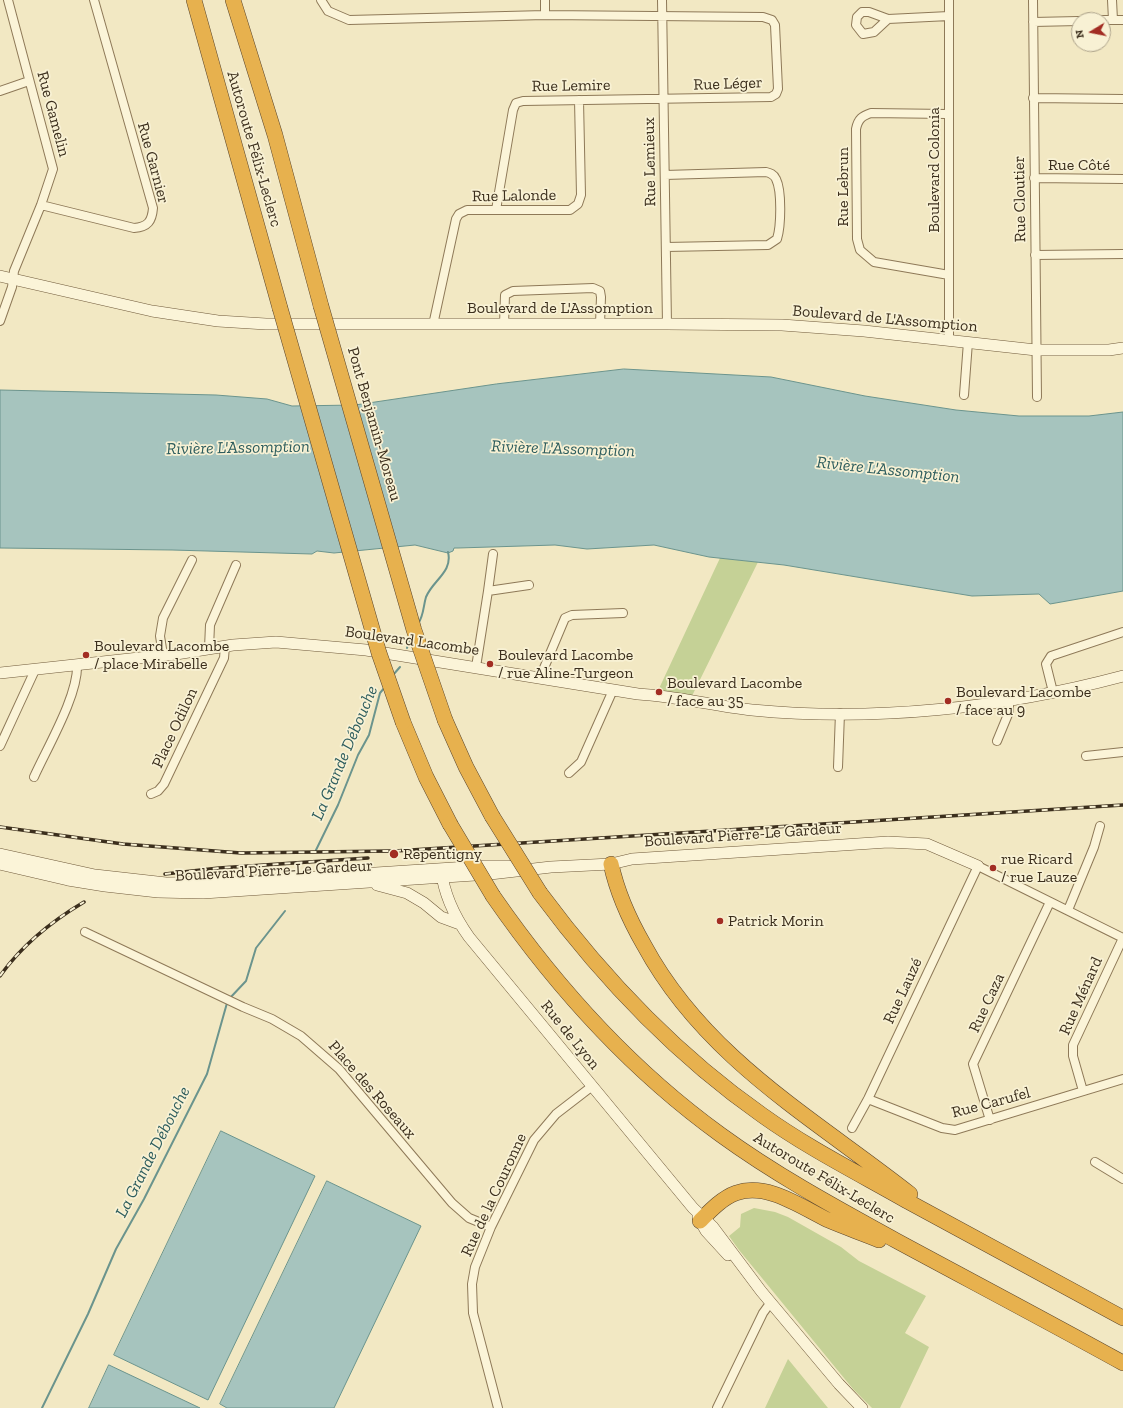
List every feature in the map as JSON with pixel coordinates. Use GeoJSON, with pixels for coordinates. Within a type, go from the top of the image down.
{"type":"FeatureCollection","features":[{"type":"Feature","properties":{"kind":"highway"},"geometry":{"type":"LineString","coordinates":[[188,0],[219,93]]}},
{"type":"Feature","properties":{"kind":"highway","name":"Autoroute Félix-Leclerc"},"geometry":{"type":"LineString","coordinates":[[194,0],[219,93],[379,653],[403,722],[426,776],[450,824],[493,896],[533,952],[571,998],[623,1052],[674,1099],[723,1137],[791,1182],[946,1268],[1123,1363]]}},
{"type":"Feature","properties":{"kind":"highway","name":"Autoroute Félix-Leclerc"},"geometry":{"type":"LineString","coordinates":[[233,0],[275,136]]}},
{"type":"Feature","properties":{"kind":"highway"},"geometry":{"type":"LineString","coordinates":[[244,0],[275,136]]}},
{"type":"Feature","properties":{"kind":"highway","name":"Pont Benjamin-Moreau"},"geometry":{"type":"LineString","coordinates":[[275,136],[321,306],[414,630],[445,720]]}},
{"type":"Feature","properties":{"kind":"highway","name":"Autoroute Félix-Leclerc"},"geometry":{"type":"LineString","coordinates":[[445,720],[466,767],[492,816],[540,893],[573,937],[619,990],[660,1031],[713,1078],[761,1114],[803,1142],[1123,1318]]}},
{"type":"Feature","properties":{"kind":"highway"},"geometry":{"type":"LineString","coordinates":[[611,864],[624,905],[649,955],[678,999],[710,1036],[773,1091],[947,1222]]}},
{"type":"Feature","properties":{"kind":"highway"},"geometry":{"type":"LineString","coordinates":[[699,1216],[736,1193],[750,1190],[766,1192],[828,1220],[946,1268]]}},
{"type":"Feature","properties":{"kind":"street","name":"Rue Garnier"},"geometry":{"type":"LineString","coordinates":[[41,205],[134,228],[148,224],[152,218],[153,208],[94,0]]}},
{"type":"Feature","properties":{"kind":"street"},"geometry":{"type":"LineString","coordinates":[[321,0],[328,11],[348,20],[545,15],[662,16]]}},
{"type":"Feature","properties":{"kind":"street"},"geometry":{"type":"LineString","coordinates":[[545,0],[545,15]]}},
{"type":"Feature","properties":{"kind":"street","name":"Rue Lemieux"},"geometry":{"type":"LineString","coordinates":[[662,0],[667,324]]}},
{"type":"Feature","properties":{"kind":"street","name":"Boulevard Colonia"},"geometry":{"type":"LineString","coordinates":[[948,0],[947,114],[949,339]]}},
{"type":"Feature","properties":{"kind":"street","name":"Rue Cloutier"},"geometry":{"type":"LineString","coordinates":[[1033,0],[1036,397]]}},
{"type":"Feature","properties":{"kind":"street"},"geometry":{"type":"LineString","coordinates":[[1112,0],[1113,20],[1123,20]]}},
{"type":"Feature","properties":{"kind":"street","name":"Rue Gamelin"},"geometry":{"type":"LineString","coordinates":[[0,321],[14,271],[41,205],[53,169],[29,82],[10,1]]}},
{"type":"Feature","properties":{"kind":"street","name":"Rue Léger"},"geometry":{"type":"LineString","coordinates":[[662,16],[763,17],[772,20],[776,31],[776,70],[778,82],[776,94],[770,97],[663,100]]}},
{"type":"Feature","properties":{"kind":"street"},"geometry":{"type":"LineString","coordinates":[[888,19],[949,16]]}},
{"type":"Feature","properties":{"kind":"street"},"geometry":{"type":"LineString","coordinates":[[1033,22],[1071,21]]}},
{"type":"Feature","properties":{"kind":"street"},"geometry":{"type":"LineString","coordinates":[[0,91],[29,82]]}},
{"type":"Feature","properties":{"kind":"street"},"geometry":{"type":"LineString","coordinates":[[1033,98],[1123,99]]}},
{"type":"Feature","properties":{"kind":"street","name":"Rue Lalonde"},"geometry":{"type":"LineString","coordinates":[[433,325],[457,217],[467,210],[570,210],[578,204],[581,195],[579,100]]}},
{"type":"Feature","properties":{"kind":"street","name":"Rue Lemire"},"geometry":{"type":"LineString","coordinates":[[496,210],[513,110],[516,103],[524,101],[663,100]]}},
{"type":"Feature","properties":{"kind":"street","name":"Rue Lebrun"},"geometry":{"type":"LineString","coordinates":[[947,114],[871,113],[863,116],[858,122],[856,129],[857,239],[860,250],[874,262],[949,275]]}},
{"type":"Feature","properties":{"kind":"street"},"geometry":{"type":"LineString","coordinates":[[665,175],[766,172],[773,174],[776,178],[779,194],[780,231],[777,239],[768,245],[666,247]]}},
{"type":"Feature","properties":{"kind":"street","name":"Rue Côté"},"geometry":{"type":"LineString","coordinates":[[1034,178],[1123,179]]}},
{"type":"Feature","properties":{"kind":"street"},"geometry":{"type":"LineString","coordinates":[[1035,255],[1123,254]]}},
{"type":"Feature","properties":{"kind":"street","name":"Boulevard de L'Assomption"},"geometry":{"type":"LineString","coordinates":[[0,276],[124,306],[218,320],[295,325],[782,325],[949,339],[1036,350],[1109,350],[1123,348]]}},
{"type":"Feature","properties":{"kind":"street"},"geometry":{"type":"LineString","coordinates":[[504,325],[505,295],[513,291],[593,288],[600,291],[600,324]]}},
{"type":"Feature","properties":{"kind":"street"},"geometry":{"type":"LineString","coordinates":[[964,395],[968,342]]}},
{"type":"Feature","properties":{"kind":"street"},"geometry":{"type":"LineString","coordinates":[[476,667],[493,554]]}},
{"type":"Feature","properties":{"kind":"street"},"geometry":{"type":"LineString","coordinates":[[163,655],[160,636],[163,618],[192,560]]}},
{"type":"Feature","properties":{"kind":"street"},"geometry":{"type":"LineString","coordinates":[[209,648],[210,625],[236,565]]}},
{"type":"Feature","properties":{"kind":"street"},"geometry":{"type":"LineString","coordinates":[[488,591],[529,585]]}},
{"type":"Feature","properties":{"kind":"street"},"geometry":{"type":"LineString","coordinates":[[542,678],[544,668],[564,618],[572,615],[623,613]]}},
{"type":"Feature","properties":{"kind":"street"},"geometry":{"type":"LineString","coordinates":[[1053,692],[1046,664],[1051,656],[1123,632]]}},
{"type":"Feature","properties":{"kind":"street","name":"Boulevard Lacombe"},"geometry":{"type":"LineString","coordinates":[[0,673],[163,655],[225,646],[271,642],[330,646],[751,710],[840,713],[916,712],[1009,700],[1053,692],[1123,676]]}},
{"type":"Feature","properties":{"kind":"street","name":"Place Odilon"},"geometry":{"type":"LineString","coordinates":[[151,794],[158,791],[164,784],[224,658],[225,646]]}},
{"type":"Feature","properties":{"kind":"street"},"geometry":{"type":"LineString","coordinates":[[34,777],[73,691],[77,674],[76,664]]}},
{"type":"Feature","properties":{"kind":"street"},"geometry":{"type":"LineString","coordinates":[[0,746],[35,670]]}},
{"type":"Feature","properties":{"kind":"street"},"geometry":{"type":"LineString","coordinates":[[569,773],[581,762],[613,690]]}},
{"type":"Feature","properties":{"kind":"street"},"geometry":{"type":"LineString","coordinates":[[997,741],[1009,712],[1009,700]]}},
{"type":"Feature","properties":{"kind":"street"},"geometry":{"type":"LineString","coordinates":[[838,767],[840,713]]}},
{"type":"Feature","properties":{"kind":"street"},"geometry":{"type":"LineString","coordinates":[[1086,756],[1123,752]]}},
{"type":"Feature","properties":{"kind":"street"},"geometry":{"type":"LineString","coordinates":[[1068,910],[1094,847],[1100,826]]}},
{"type":"Feature","properties":{"kind":"street","name":"Boulevard Pierre-Le Gardeur"},"geometry":{"type":"LineString","coordinates":[[0,854],[96,875],[166,883],[237,882],[442,873],[490,874],[552,867],[611,864],[632,859],[883,842],[917,843],[937,848],[978,866]]}},
{"type":"Feature","properties":{"kind":"street","name":"Boulevard Pierre-Le Gardeur"},"geometry":{"type":"LineString","coordinates":[[0,864],[80,882],[158,892],[226,892],[367,884],[442,873]]}},
{"type":"Feature","properties":{"kind":"street"},"geometry":{"type":"LineString","coordinates":[[978,866],[1123,938]]}},
{"type":"Feature","properties":{"kind":"street","name":"Rue Lauzé"},"geometry":{"type":"LineString","coordinates":[[852,1128],[868,1099],[978,866]]}},
{"type":"Feature","properties":{"kind":"street","name":"Rue de Lyon"},"geometry":{"type":"LineString","coordinates":[[442,873],[449,903],[460,924],[591,1087],[699,1216],[712,1238],[758,1287],[839,1384],[862,1408]]}},
{"type":"Feature","properties":{"kind":"street"},"geometry":{"type":"LineString","coordinates":[[367,884],[408,893],[424,903],[441,917],[460,924]]}},
{"type":"Feature","properties":{"kind":"street","name":"Rue Caza"},"geometry":{"type":"LineString","coordinates":[[990,1120],[974,1064],[1050,902]]}},
{"type":"Feature","properties":{"kind":"street","name":"Place des Roseaux"},"geometry":{"type":"LineString","coordinates":[[85,932],[288,1027],[319,1050],[343,1073],[455,1207],[469,1218],[491,1227]]}},
{"type":"Feature","properties":{"kind":"street","name":"Rue Ménard"},"geometry":{"type":"LineString","coordinates":[[1083,1091],[1073,1056],[1074,1045],[1123,938]]}},
{"type":"Feature","properties":{"kind":"street","name":"Rue Carufel"},"geometry":{"type":"LineString","coordinates":[[868,1099],[942,1128],[955,1130],[1123,1079]]}},
{"type":"Feature","properties":{"kind":"street","name":"Rue de la Couronne"},"geometry":{"type":"LineString","coordinates":[[498,1408],[475,1323],[472,1299],[474,1271],[491,1227],[519,1168],[538,1134],[556,1114],[591,1087]]}},
{"type":"Feature","properties":{"kind":"street"},"geometry":{"type":"LineString","coordinates":[[1095,1162],[1123,1179]]}},
{"type":"Feature","properties":{"kind":"street"},"geometry":{"type":"LineString","coordinates":[[717,1408],[764,1310],[771,1302]]}},
{"type":"Feature","properties":{"kind":"green space"},"geometry":{"type":"Polygon","coordinates":[[[720,558],[758,562],[690,700],[656,695],[720,558]]]}},
{"type":"Feature","properties":{"kind":"green space"},"geometry":{"type":"Polygon","coordinates":[[[754,1208],[775,1212],[788,1217],[841,1247],[859,1261],[926,1296],[905,1333],[929,1347],[900,1408],[872,1408],[853,1389],[739,1250],[729,1236],[740,1227],[741,1214],[754,1208]]]}},
{"type":"Feature","properties":{"kind":"green space"},"geometry":{"type":"Polygon","coordinates":[[[788,1359],[828,1408],[765,1408],[788,1359]]]}},
{"type":"Feature","properties":{"kind":"water","name":"Rivière L'Assomption"},"geometry":{"type":"Polygon","coordinates":[[[624,369],[771,377],[865,396],[956,410],[1019,416],[1089,416],[1123,412],[1123,591],[1050,604],[1039,594],[972,596],[784,565],[709,557],[654,545],[587,549],[555,545],[454,548],[453,551],[448,553],[415,545],[334,553],[317,551],[312,554],[172,550],[0,548],[0,390],[216,395],[267,399],[292,406],[355,405],[496,384],[624,369]]]}},
{"type":"Feature","properties":{"kind":"water"},"geometry":{"type":"Polygon","coordinates":[[[221,1131],[315,1176],[208,1400],[114,1355],[221,1131]]]}},
{"type":"Feature","properties":{"kind":"water"},"geometry":{"type":"Polygon","coordinates":[[[327,1181],[421,1226],[334,1408],[227,1408],[220,1404],[327,1181]]]}},
{"type":"Feature","properties":{"kind":"water"},"geometry":{"type":"Polygon","coordinates":[[[109,1365],[200,1408],[89,1408],[109,1365]]]}},
{"type":"Feature","properties":{"kind":"waterway","name":"La Grande Débouche"},"geometry":{"type":"LineString","coordinates":[[418,624],[429,591],[448,565],[448,552]]}},
{"type":"Feature","properties":{"kind":"waterway","name":"La Grande Débouche"},"geometry":{"type":"LineString","coordinates":[[407,648],[410,638]]}},
{"type":"Feature","properties":{"kind":"waterway","name":"La Grande Débouche"},"geometry":{"type":"LineString","coordinates":[[393,675],[400,667]]}},
{"type":"Feature","properties":{"kind":"waterway","name":"La Grande Débouche"},"geometry":{"type":"LineString","coordinates":[[316,850],[338,805],[358,755],[369,735],[380,693],[385,687]]}},
{"type":"Feature","properties":{"kind":"waterway","name":"La Grande Débouche"},"geometry":{"type":"LineString","coordinates":[[229,999],[246,981],[256,948],[285,911]]}},
{"type":"Feature","properties":{"kind":"waterway","name":"La Grande Débouche"},"geometry":{"type":"LineString","coordinates":[[42,1408],[88,1314],[116,1249],[144,1199],[207,1074],[227,1003]]}},
{"type":"Feature","properties":{"kind":"railway"},"geometry":{"type":"LineString","coordinates":[[395,851],[1123,805]]}},
{"type":"Feature","properties":{"kind":"railway"},"geometry":{"type":"LineString","coordinates":[[0,827],[123,844],[241,853],[391,851]]}},
{"type":"Feature","properties":{"kind":"railway"},"geometry":{"type":"LineString","coordinates":[[165,874],[219,868],[368,858]]}},
{"type":"Feature","properties":{"kind":"railway"},"geometry":{"type":"LineString","coordinates":[[0,976],[18,954],[38,934],[60,917],[84,902]]}},
{"type":"Feature","properties":{"kind":"place","name":"Boulevard Lacombe / place Mirabelle"},"geometry":{"type":"Point","coordinates":[86,655]}},
{"type":"Feature","properties":{"kind":"place","name":"Boulevard Lacombe / rue Aline-Turgeon"},"geometry":{"type":"Point","coordinates":[490,664]}},
{"type":"Feature","properties":{"kind":"place","name":"Boulevard Lacombe / face au 35"},"geometry":{"type":"Point","coordinates":[659,692]}},
{"type":"Feature","properties":{"kind":"place","name":"Boulevard Lacombe / face au 9"},"geometry":{"type":"Point","coordinates":[948,701]}},
{"type":"Feature","properties":{"kind":"place","name":"Repentigny"},"geometry":{"type":"Point","coordinates":[394,854]}},
{"type":"Feature","properties":{"kind":"place","name":"rue Ricard / rue Lauze"},"geometry":{"type":"Point","coordinates":[993,868]}},
{"type":"Feature","properties":{"kind":"place","name":"Patrick Morin"},"geometry":{"type":"Point","coordinates":[720,921]}}]}
